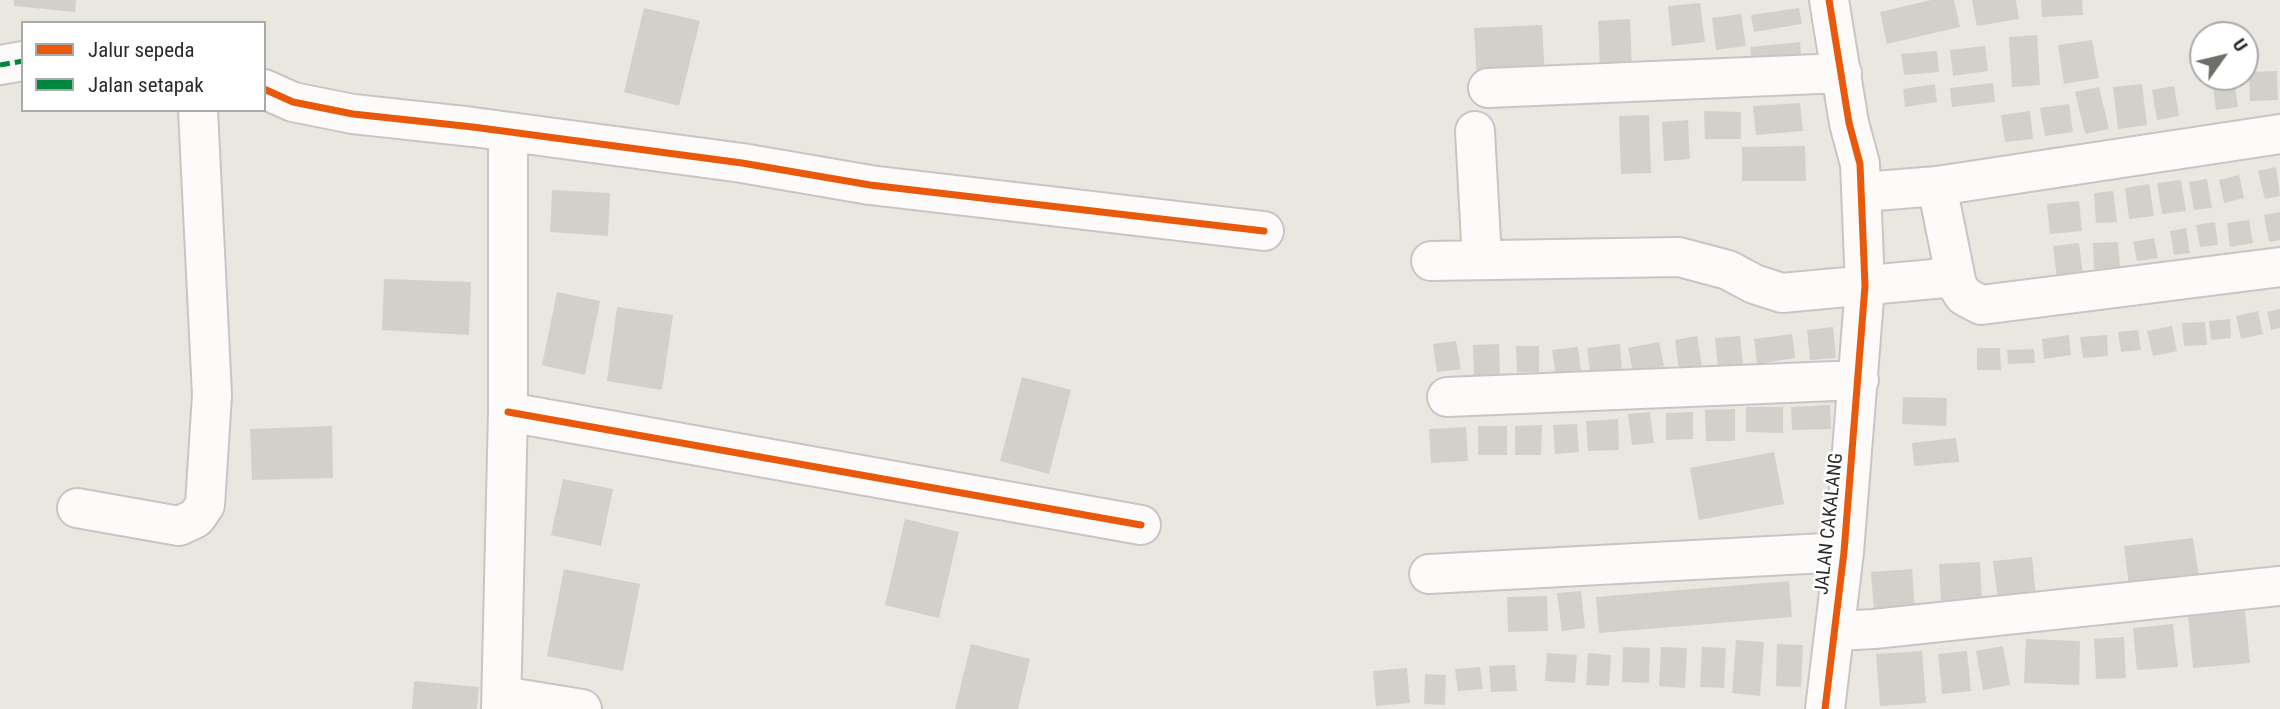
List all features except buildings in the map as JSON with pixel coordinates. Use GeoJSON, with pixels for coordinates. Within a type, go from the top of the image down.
{"type":"FeatureCollection","features":[{"type":"Feature","properties":{"kind":"street","name":"JALAN CAKALANG"},"geometry":{"type":"LineString","coordinates":[[1825,709],[1844,552],[1865,286],[1860,164],[1849,123],[1829,0]]}},
{"type":"Feature","properties":{"kind":"street"},"geometry":{"type":"LineString","coordinates":[[0,65],[21,61]]}},
{"type":"Feature","properties":{"kind":"street"},"geometry":{"type":"LineString","coordinates":[[1488,88],[1842,73]]}},
{"type":"Feature","properties":{"kind":"street"},"geometry":{"type":"LineString","coordinates":[[266,90],[293,102],[317,108],[742,163],[870,185],[1264,231]]}},
{"type":"Feature","properties":{"kind":"street"},"geometry":{"type":"LineString","coordinates":[[77,508],[179,526],[196,518],[205,505],[212,395],[198,112]]}},
{"type":"Feature","properties":{"kind":"street"},"geometry":{"type":"LineString","coordinates":[[1475,131],[1482,260]]}},
{"type":"Feature","properties":{"kind":"street"},"geometry":{"type":"LineString","coordinates":[[508,132],[508,412],[501,702],[582,709]]}},
{"type":"Feature","properties":{"kind":"street"},"geometry":{"type":"LineString","coordinates":[[1863,192],[1937,186],[2280,134]]}},
{"type":"Feature","properties":{"kind":"street"},"geometry":{"type":"LineString","coordinates":[[1937,186],[1955,277],[1964,296],[1981,305],[2280,267]]}},
{"type":"Feature","properties":{"kind":"street"},"geometry":{"type":"LineString","coordinates":[[1432,261],[1679,257],[1728,270],[1754,284],[1782,293],[1955,277]]}},
{"type":"Feature","properties":{"kind":"street"},"geometry":{"type":"LineString","coordinates":[[1447,397],[1859,380]]}},
{"type":"Feature","properties":{"kind":"street"},"geometry":{"type":"LineString","coordinates":[[508,412],[1141,525]]}},
{"type":"Feature","properties":{"kind":"street"},"geometry":{"type":"LineString","coordinates":[[1429,575],[1844,552]]}},
{"type":"Feature","properties":{"kind":"street"},"geometry":{"type":"LineString","coordinates":[[1835,631],[2280,586]]}},
{"type":"Feature","properties":{"kind":"marked path"},"geometry":{"type":"LineString","coordinates":[[0,65],[21,61]]}},
{"type":"Feature","properties":{"kind":"cycle path"},"geometry":{"type":"LineString","coordinates":[[1825,709],[1844,552],[1865,286],[1860,164],[1849,123],[1829,0]]}},
{"type":"Feature","properties":{"kind":"cycle path"},"geometry":{"type":"LineString","coordinates":[[266,90],[293,102],[353,114],[742,163],[870,185],[1264,231]]}},
{"type":"Feature","properties":{"kind":"cycle path"},"geometry":{"type":"LineString","coordinates":[[508,412],[1141,525]]}}]}
